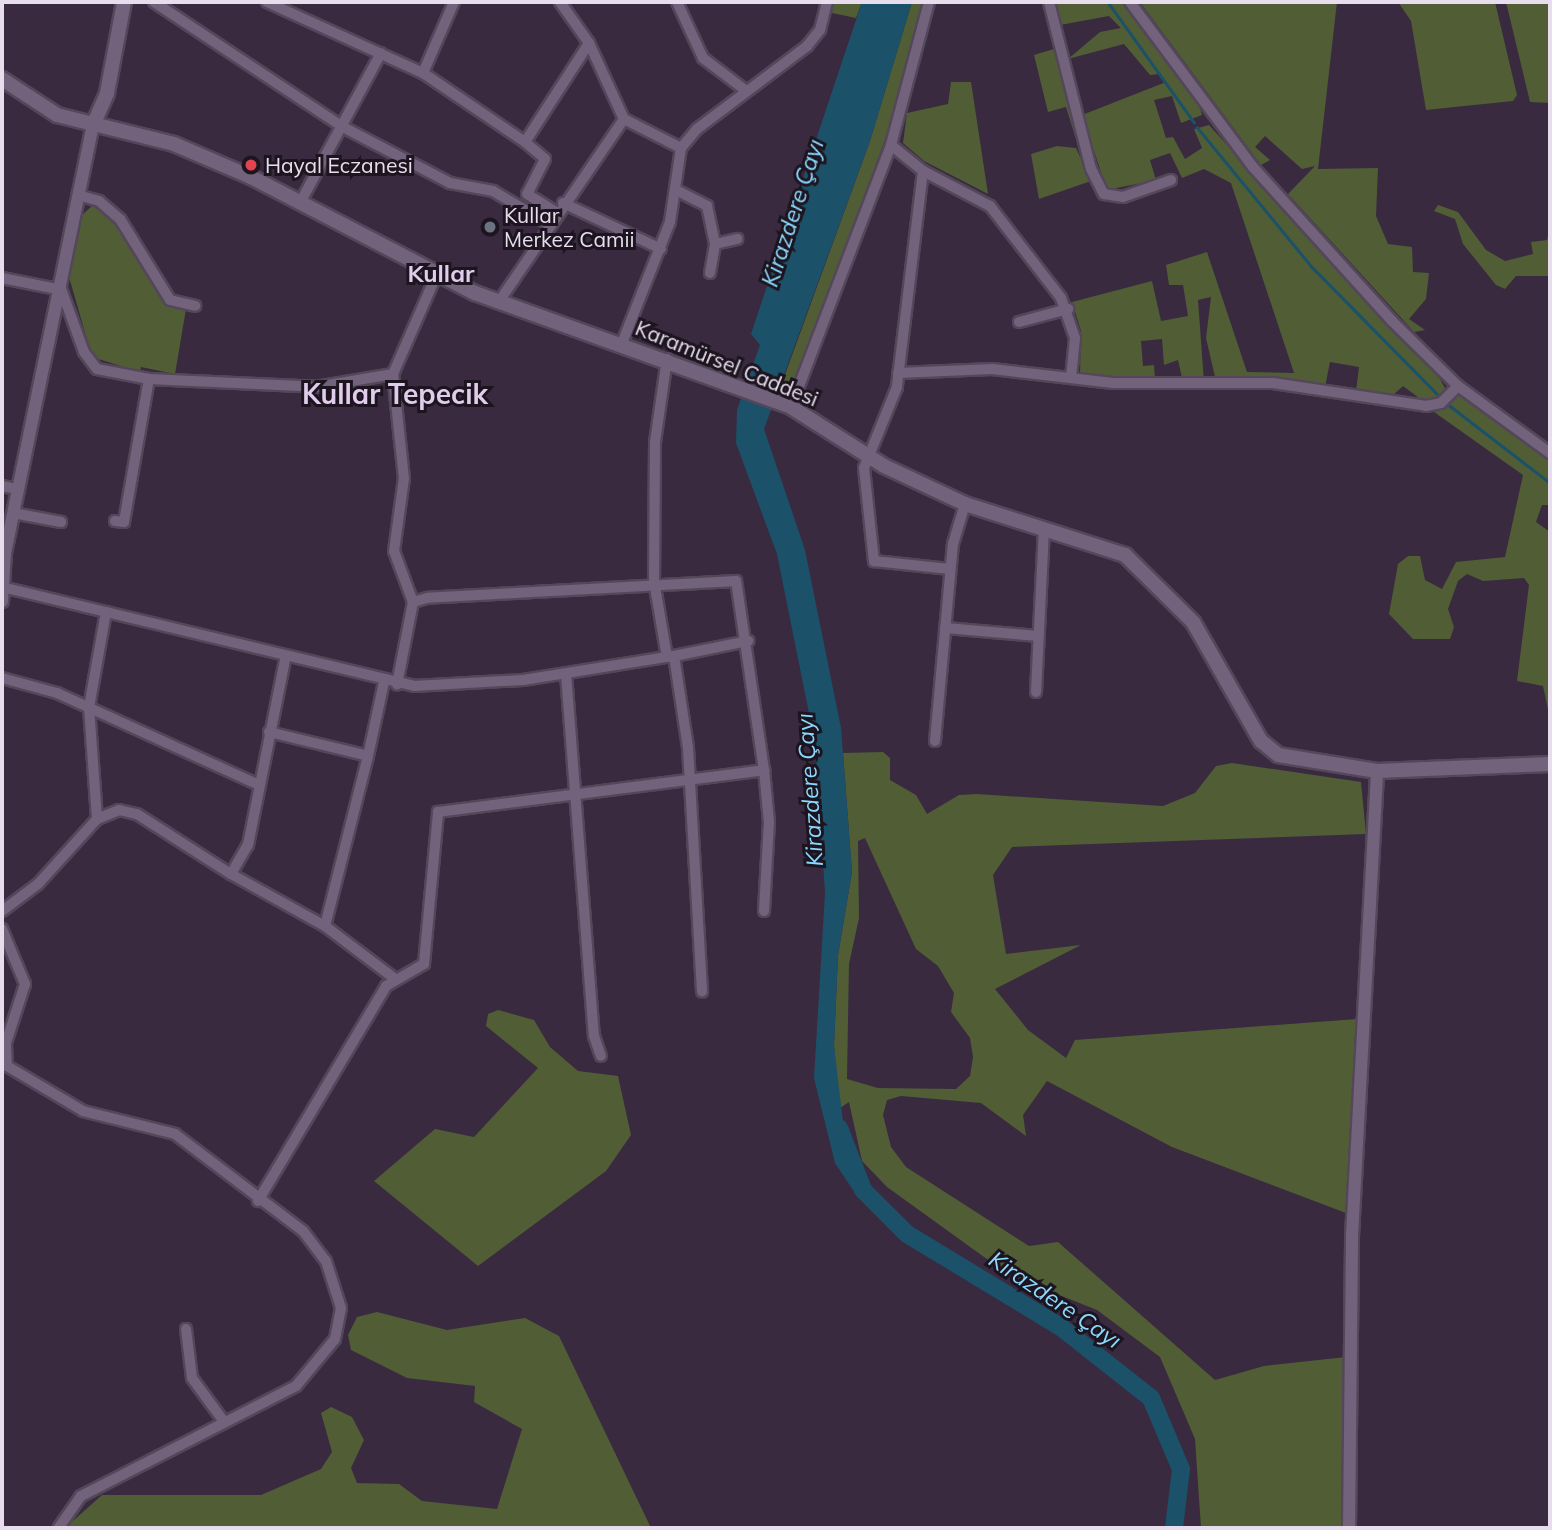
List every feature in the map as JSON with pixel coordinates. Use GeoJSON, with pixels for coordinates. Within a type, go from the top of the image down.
{"type":"FeatureCollection","features":[{"type":"Feature","properties":{"kind":"main road"},"geometry":{"type":"LineString","coordinates":[[93,125],[107,93],[124,2]]}},
{"type":"Feature","properties":{"kind":"main road","name":"Karamürsel Caddesi"},"geometry":{"type":"LineString","coordinates":[[2,79],[42,108],[93,125],[204,155],[498,303],[622,343],[791,407],[866,454],[965,504],[1125,555],[1164,587],[1212,650],[1267,748],[1293,760],[1377,771],[1550,764]]}},
{"type":"Feature","properties":{"kind":"street"},"geometry":{"type":"LineString","coordinates":[[154,2],[341,126],[450,183],[493,191],[547,223]]}},
{"type":"Feature","properties":{"kind":"street"},"geometry":{"type":"LineString","coordinates":[[267,2],[423,73],[525,142],[545,159],[527,194],[661,249]]}},
{"type":"Feature","properties":{"kind":"street"},"geometry":{"type":"LineString","coordinates":[[423,73],[454,2]]}},
{"type":"Feature","properties":{"kind":"street"},"geometry":{"type":"LineString","coordinates":[[560,2],[589,43],[624,119],[681,148]]}},
{"type":"Feature","properties":{"kind":"street"},"geometry":{"type":"LineString","coordinates":[[677,2],[703,58],[745,90]]}},
{"type":"Feature","properties":{"kind":"street"},"geometry":{"type":"LineString","coordinates":[[622,343],[661,249],[678,191],[681,148],[745,90],[816,37],[827,2]]}},
{"type":"Feature","properties":{"kind":"street"},"geometry":{"type":"LineString","coordinates":[[791,407],[891,145],[929,2]]}},
{"type":"Feature","properties":{"kind":"street"},"geometry":{"type":"LineString","coordinates":[[1049,2],[1091,169],[1104,194],[1123,197],[1171,180]]}},
{"type":"Feature","properties":{"kind":"street"},"geometry":{"type":"LineString","coordinates":[[1130,2],[1253,167],[1454,390],[1550,453]]}},
{"type":"Feature","properties":{"kind":"street"},"geometry":{"type":"LineString","coordinates":[[525,142],[589,43]]}},
{"type":"Feature","properties":{"kind":"street"},"geometry":{"type":"LineString","coordinates":[[300,201],[381,53]]}},
{"type":"Feature","properties":{"kind":"street"},"geometry":{"type":"LineString","coordinates":[[498,303],[547,223],[624,119]]}},
{"type":"Feature","properties":{"kind":"street"},"geometry":{"type":"LineString","coordinates":[[2,601],[13,513],[93,125]]}},
{"type":"Feature","properties":{"kind":"street"},"geometry":{"type":"LineString","coordinates":[[891,145],[923,171],[990,206],[1068,309],[1075,338],[1071,378]]}},
{"type":"Feature","properties":{"kind":"street"},"geometry":{"type":"LineString","coordinates":[[923,171],[893,401],[866,454],[874,561],[950,569]]}},
{"type":"Feature","properties":{"kind":"street"},"geometry":{"type":"LineString","coordinates":[[678,191],[707,206],[715,244],[710,273]]}},
{"type":"Feature","properties":{"kind":"street"},"geometry":{"type":"LineString","coordinates":[[78,195],[99,201],[120,219],[170,300],[195,306]]}},
{"type":"Feature","properties":{"kind":"street"},"geometry":{"type":"LineString","coordinates":[[715,244],[737,239]]}},
{"type":"Feature","properties":{"kind":"street"},"geometry":{"type":"LineString","coordinates":[[397,684],[413,602],[394,551],[404,478],[393,374],[437,274]]}},
{"type":"Feature","properties":{"kind":"street"},"geometry":{"type":"LineString","coordinates":[[2,278],[58,285]]}},
{"type":"Feature","properties":{"kind":"street"},"geometry":{"type":"LineString","coordinates":[[58,285],[92,366],[149,379],[293,387],[365,383],[393,374]]}},
{"type":"Feature","properties":{"kind":"street"},"geometry":{"type":"LineString","coordinates":[[1019,323],[1068,309]]}},
{"type":"Feature","properties":{"kind":"street"},"geometry":{"type":"LineString","coordinates":[[667,359],[654,442],[654,581],[671,657],[691,781],[702,992]]}},
{"type":"Feature","properties":{"kind":"street"},"geometry":{"type":"LineString","coordinates":[[898,373],[992,369],[1071,378],[1201,386],[1273,383],[1416,406],[1441,403],[1454,390]]}},
{"type":"Feature","properties":{"kind":"street"},"geometry":{"type":"LineString","coordinates":[[115,521],[124,522],[149,379]]}},
{"type":"Feature","properties":{"kind":"street"},"geometry":{"type":"LineString","coordinates":[[2,486],[18,489]]}},
{"type":"Feature","properties":{"kind":"street"},"geometry":{"type":"LineString","coordinates":[[935,741],[950,569],[965,504]]}},
{"type":"Feature","properties":{"kind":"street"},"geometry":{"type":"LineString","coordinates":[[13,513],[61,522]]}},
{"type":"Feature","properties":{"kind":"street"},"geometry":{"type":"LineString","coordinates":[[1036,692],[1044,530]]}},
{"type":"Feature","properties":{"kind":"street"},"geometry":{"type":"LineString","coordinates":[[413,602],[654,581],[736,581],[748,641],[769,810],[764,911]]}},
{"type":"Feature","properties":{"kind":"street"},"geometry":{"type":"LineString","coordinates":[[2,587],[285,659],[397,684],[489,684],[671,657],[748,641]]}},
{"type":"Feature","properties":{"kind":"street"},"geometry":{"type":"LineString","coordinates":[[97,819],[89,707],[106,612]]}},
{"type":"Feature","properties":{"kind":"street"},"geometry":{"type":"LineString","coordinates":[[945,628],[1039,636]]}},
{"type":"Feature","properties":{"kind":"street"},"geometry":{"type":"LineString","coordinates":[[230,874],[245,855],[285,659]]}},
{"type":"Feature","properties":{"kind":"street"},"geometry":{"type":"LineString","coordinates":[[566,674],[574,796],[601,1056]]}},
{"type":"Feature","properties":{"kind":"street"},"geometry":{"type":"LineString","coordinates":[[2,678],[89,707],[259,785]]}},
{"type":"Feature","properties":{"kind":"street"},"geometry":{"type":"LineString","coordinates":[[325,926],[384,682]]}},
{"type":"Feature","properties":{"kind":"street"},"geometry":{"type":"LineString","coordinates":[[269,732],[368,756]]}},
{"type":"Feature","properties":{"kind":"street"},"geometry":{"type":"LineString","coordinates":[[258,1201],[395,979],[424,964],[436,814],[764,770]]}},
{"type":"Feature","properties":{"kind":"street"},"geometry":{"type":"LineString","coordinates":[[1349,1528],[1352,1236],[1377,771]]}},
{"type":"Feature","properties":{"kind":"street"},"geometry":{"type":"LineString","coordinates":[[2,911],[38,884],[97,819],[119,810],[137,814],[230,874],[325,926],[395,979]]}},
{"type":"Feature","properties":{"kind":"street"},"geometry":{"type":"LineString","coordinates":[[2,929],[25,984],[4,1051],[9,1069],[83,1111],[166,1128],[258,1201],[291,1222],[319,1251],[337,1285],[341,1319],[335,1339],[296,1385],[222,1419],[81,1496],[59,1528]]}},
{"type":"Feature","properties":{"kind":"street"},"geometry":{"type":"LineString","coordinates":[[186,1329],[192,1378],[222,1419]]}},
{"type":"Feature","properties":{"kind":"green space"},"geometry":{"type":"Polygon","coordinates":[[[833,2],[862,2],[856,18],[832,13],[833,2]]]}},
{"type":"Feature","properties":{"kind":"green space"},"geometry":{"type":"Polygon","coordinates":[[[912,2],[922,2],[889,129],[790,395],[779,391],[870,141],[912,2]]]}},
{"type":"Feature","properties":{"kind":"green space"},"geometry":{"type":"Polygon","coordinates":[[[1053,2],[1123,2],[1200,108],[1202,115],[1181,123],[1172,96],[1154,100],[1166,138],[1173,137],[1185,159],[1202,148],[1194,129],[1209,125],[1440,379],[1446,390],[1441,398],[1423,401],[1403,386],[1391,397],[1356,391],[1359,367],[1330,362],[1325,387],[1224,381],[1215,377],[1206,338],[1211,297],[1198,300],[1204,382],[1183,382],[1178,360],[1164,365],[1162,339],[1141,341],[1143,366],[1154,365],[1155,379],[1080,375],[1081,331],[1072,302],[1152,281],[1161,321],[1188,316],[1183,285],[1169,285],[1166,265],[1207,252],[1247,372],[1294,373],[1231,183],[1204,169],[1182,178],[1170,153],[1150,160],[1156,180],[1107,190],[1082,115],[1166,82],[1160,74],[1150,75],[1124,44],[1068,59],[1100,32],[1121,28],[1109,16],[1060,25],[1053,2]]]}},
{"type":"Feature","properties":{"kind":"green space"},"geometry":{"type":"Polygon","coordinates":[[[1140,2],[1337,2],[1318,169],[1378,168],[1376,216],[1388,244],[1412,247],[1413,272],[1429,273],[1426,299],[1409,319],[1425,330],[1414,332],[1288,194],[1315,166],[1302,169],[1265,136],[1255,147],[1270,160],[1261,165],[1140,2]]]}},
{"type":"Feature","properties":{"kind":"green space"},"geometry":{"type":"Polygon","coordinates":[[[1398,2],[1495,2],[1517,95],[1513,101],[1426,110],[1411,21],[1398,2]]]}},
{"type":"Feature","properties":{"kind":"green space"},"geometry":{"type":"Polygon","coordinates":[[[1506,2],[1550,2],[1550,103],[1530,102],[1506,2]]]}},
{"type":"Feature","properties":{"kind":"green space"},"geometry":{"type":"Polygon","coordinates":[[[1057,48],[1078,135],[1075,136],[1066,107],[1048,112],[1034,55],[1057,48]]]}},
{"type":"Feature","properties":{"kind":"green space"},"geometry":{"type":"Polygon","coordinates":[[[951,82],[971,82],[988,194],[924,161],[903,143],[907,113],[948,104],[951,82]]]}},
{"type":"Feature","properties":{"kind":"green space"},"geometry":{"type":"Polygon","coordinates":[[[1057,146],[1076,148],[1091,181],[1039,199],[1031,154],[1057,146]]]}},
{"type":"Feature","properties":{"kind":"green space"},"geometry":{"type":"Polygon","coordinates":[[[95,203],[113,217],[166,301],[186,309],[175,374],[141,367],[140,372],[92,357],[67,270],[80,217],[95,203]]]}},
{"type":"Feature","properties":{"kind":"green space"},"geometry":{"type":"Polygon","coordinates":[[[1438,205],[1458,212],[1486,250],[1505,261],[1533,254],[1531,242],[1547,240],[1550,228],[1550,276],[1516,276],[1505,289],[1496,285],[1463,244],[1455,219],[1434,211],[1438,205]]]}},
{"type":"Feature","properties":{"kind":"green space"},"geometry":{"type":"Polygon","coordinates":[[[1457,393],[1550,460],[1550,505],[1542,505],[1536,522],[1550,532],[1550,719],[1543,686],[1517,681],[1529,585],[1524,578],[1483,581],[1467,574],[1458,581],[1448,609],[1454,627],[1450,639],[1413,639],[1389,614],[1398,564],[1408,556],[1420,556],[1425,580],[1442,589],[1456,562],[1505,557],[1523,475],[1434,412],[1457,393]]]}},
{"type":"Feature","properties":{"kind":"green space"},"geometry":{"type":"Polygon","coordinates":[[[883,752],[890,758],[890,780],[916,795],[927,814],[959,795],[977,794],[1163,806],[1195,793],[1216,766],[1232,763],[1361,782],[1366,834],[1012,847],[993,875],[1006,954],[1081,945],[995,989],[1028,1030],[1066,1058],[1075,1040],[1357,1019],[1346,1213],[1172,1147],[1047,1081],[1023,1115],[1026,1136],[981,1103],[901,1096],[887,1100],[883,1115],[891,1147],[906,1167],[1029,1246],[1058,1242],[1215,1380],[1264,1366],[1346,1357],[1343,1528],[1201,1528],[1195,1439],[1160,1357],[1097,1310],[1009,1275],[887,1187],[862,1161],[849,1102],[840,1108],[834,1046],[838,955],[852,872],[843,753],[883,752]],[[865,838],[858,841],[859,918],[849,964],[847,1079],[878,1088],[956,1089],[970,1076],[973,1057],[970,1038],[951,1012],[954,993],[938,966],[916,949],[865,838]]]}},
{"type":"Feature","properties":{"kind":"green space"},"geometry":{"type":"Polygon","coordinates":[[[498,1010],[534,1020],[550,1047],[578,1071],[618,1076],[631,1135],[606,1171],[478,1266],[374,1181],[435,1129],[474,1137],[538,1068],[486,1026],[488,1014],[498,1010]]]}},
{"type":"Feature","properties":{"kind":"green space"},"geometry":{"type":"Polygon","coordinates":[[[377,1312],[447,1330],[525,1318],[559,1336],[651,1528],[65,1528],[102,1495],[261,1495],[321,1469],[332,1452],[321,1413],[331,1407],[352,1417],[364,1440],[351,1468],[357,1483],[399,1484],[422,1501],[497,1509],[522,1429],[474,1402],[475,1386],[407,1378],[351,1350],[348,1335],[357,1317],[377,1312]]]}},
{"type":"Feature","properties":{"kind":"water"},"geometry":{"type":"Polygon","coordinates":[[[862,2],[912,2],[870,141],[764,429],[805,550],[841,728],[852,872],[838,955],[834,1046],[848,1164],[863,1190],[853,1190],[835,1163],[814,1078],[825,893],[815,743],[777,554],[736,443],[737,410],[760,345],[751,334],[862,2]]]}},
{"type":"Feature","properties":{"kind":"waterway"},"geometry":{"type":"LineString","coordinates":[[1108,2],[1194,122]]}},
{"type":"Feature","properties":{"kind":"waterway"},"geometry":{"type":"LineString","coordinates":[[1197,127],[1311,266],[1440,397]]}},
{"type":"Feature","properties":{"kind":"waterway"},"geometry":{"type":"LineString","coordinates":[[1445,402],[1550,483]]}},
{"type":"Feature","properties":{"kind":"waterway","name":"Kirazdere Çayı"},"geometry":{"type":"LineString","coordinates":[[839,1128],[863,1190],[907,1234],[1062,1328],[1151,1398],[1181,1469],[1174,1528]]}},
{"type":"Feature","properties":{"kind":"place","name":"Hayal Eczanesi"},"geometry":{"type":"Point","coordinates":[251,165]}},
{"type":"Feature","properties":{"kind":"place","name":"Kullar Merkez Camii"},"geometry":{"type":"Point","coordinates":[490,227]}},
{"type":"Feature","properties":{"kind":"district","name":"Kullar"},"geometry":{"type":"Point","coordinates":[441,274]}},
{"type":"Feature","properties":{"kind":"district","name":"Kullar Tepecik"},"geometry":{"type":"Point","coordinates":[395,394]}}]}
